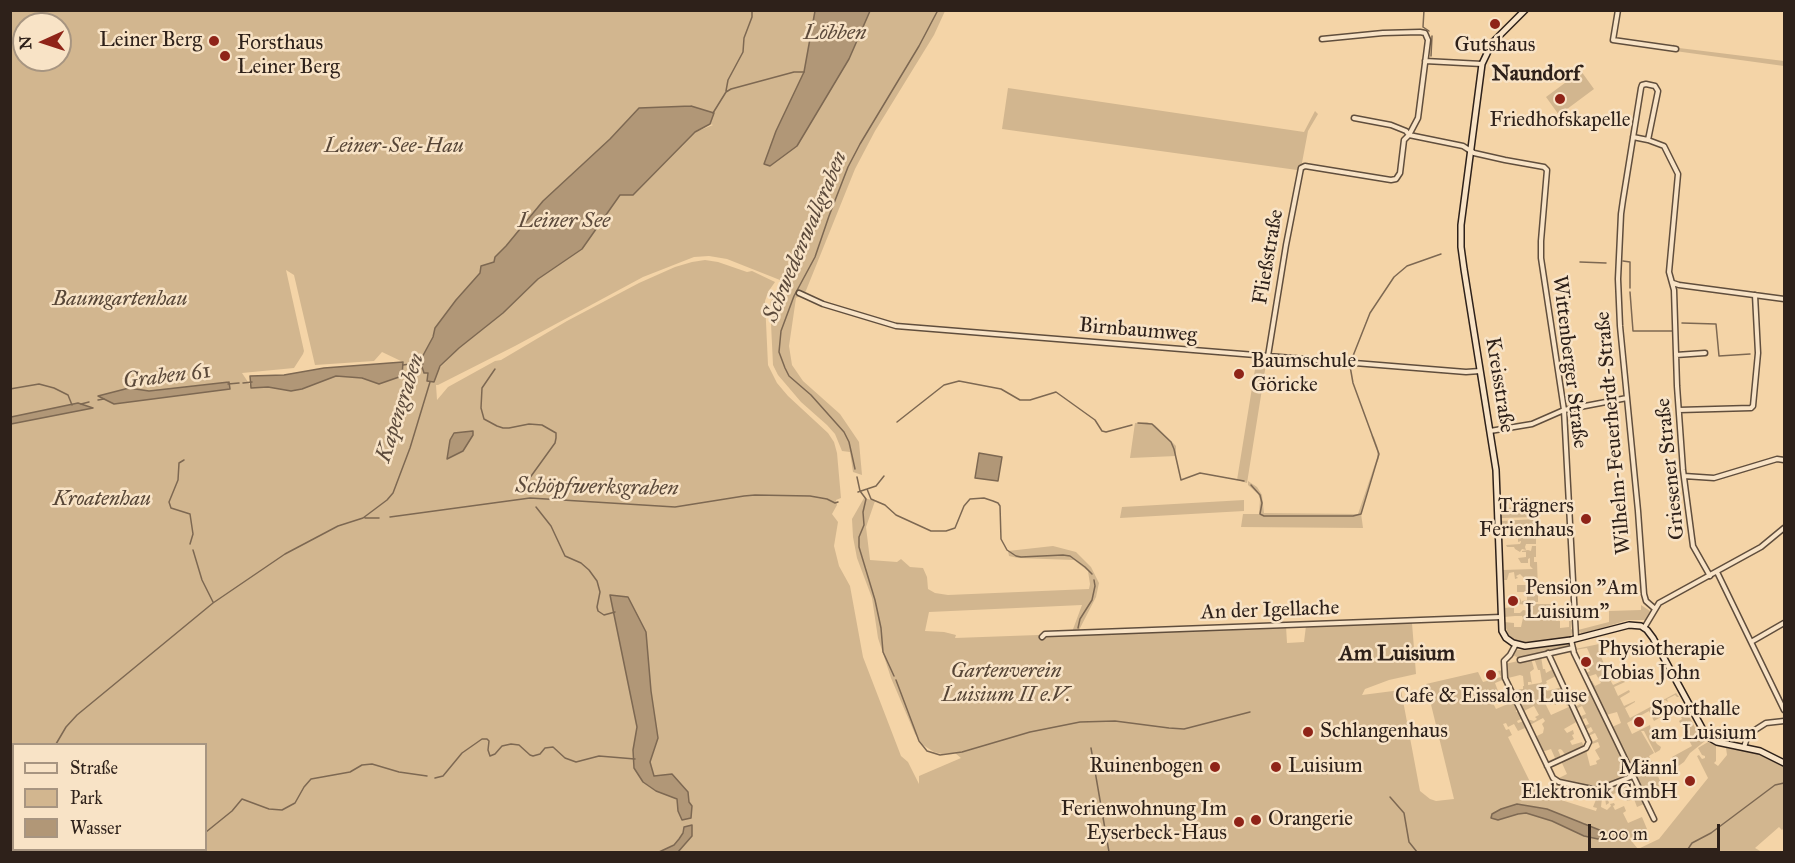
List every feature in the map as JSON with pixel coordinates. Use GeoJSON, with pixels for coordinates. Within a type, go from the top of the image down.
{"type":"FeatureCollection","features":[{"type":"Feature","properties":{"kind":"main road","name":"Kreisstraße"},"geometry":{"type":"LineString","coordinates":[[1516,645],[1504,634],[1501,617],[1497,482],[1461,247],[1461,225],[1482,64],[1492,43],[1525,10]]}},
{"type":"Feature","properties":{"kind":"main road"},"geometry":{"type":"LineString","coordinates":[[1516,645],[1525,646],[1573,639],[1629,625],[1644,628],[1653,638],[1707,735],[1717,742],[1767,753],[1785,763]]}},
{"type":"Feature","properties":{"kind":"street"},"geometry":{"type":"LineString","coordinates":[[1618,10],[1613,40],[1676,49]]}},
{"type":"Feature","properties":{"kind":"street"},"geometry":{"type":"LineString","coordinates":[[1322,39],[1383,33],[1420,32],[1427,36],[1418,118],[1409,135]]}},
{"type":"Feature","properties":{"kind":"street"},"geometry":{"type":"LineString","coordinates":[[1425,61],[1482,64]]}},
{"type":"Feature","properties":{"kind":"street","name":"Wilhelm-Feuerherdt-Straße"},"geometry":{"type":"LineString","coordinates":[[1648,140],[1658,91],[1655,86],[1646,84],[1641,88],[1622,207],[1618,266],[1620,326],[1644,594],[1646,601],[1654,608]]}},
{"type":"Feature","properties":{"kind":"street"},"geometry":{"type":"LineString","coordinates":[[1354,118],[1391,125],[1406,131],[1409,135],[1463,146],[1470,150]]}},
{"type":"Feature","properties":{"kind":"street","name":"Fließstraße"},"geometry":{"type":"LineString","coordinates":[[1268,356],[1301,168],[1305,166],[1396,179],[1400,173],[1404,140],[1409,135]]}},
{"type":"Feature","properties":{"kind":"street"},"geometry":{"type":"LineString","coordinates":[[1633,137],[1648,140]]}},
{"type":"Feature","properties":{"kind":"street","name":"Griesener Straße"},"geometry":{"type":"LineString","coordinates":[[1648,140],[1664,146],[1678,174],[1669,272],[1673,283],[1684,476],[1693,546],[1710,576]]}},
{"type":"Feature","properties":{"kind":"street","name":"Wittenberger Straße"},"geometry":{"type":"LineString","coordinates":[[1470,150],[1474,153],[1544,167],[1547,170],[1541,258],[1564,410],[1573,648],[1654,819]]}},
{"type":"Feature","properties":{"kind":"street"},"geometry":{"type":"LineString","coordinates":[[1673,283],[1785,299]]}},
{"type":"Feature","properties":{"kind":"street","name":"Birnbaumweg"},"geometry":{"type":"LineString","coordinates":[[799,293],[823,304],[897,326],[1456,371],[1480,371]]}},
{"type":"Feature","properties":{"kind":"street"},"geometry":{"type":"LineString","coordinates":[[1679,410],[1751,408],[1754,406],[1758,352],[1755,295]]}},
{"type":"Feature","properties":{"kind":"street"},"geometry":{"type":"LineString","coordinates":[[1676,355],[1705,353]]}},
{"type":"Feature","properties":{"kind":"street"},"geometry":{"type":"LineString","coordinates":[[1490,431],[1532,424],[1564,410],[1626,398]]}},
{"type":"Feature","properties":{"kind":"street"},"geometry":{"type":"LineString","coordinates":[[1684,476],[1714,478],[1777,459],[1785,460]]}},
{"type":"Feature","properties":{"kind":"street"},"geometry":{"type":"LineString","coordinates":[[1644,628],[1659,603],[1761,547],[1785,528]]}},
{"type":"Feature","properties":{"kind":"street"},"geometry":{"type":"LineString","coordinates":[[1717,572],[1785,710]]}},
{"type":"Feature","properties":{"kind":"street","name":"An der Igellache"},"geometry":{"type":"LineString","coordinates":[[1042,637],[1045,634],[1501,617]]}},
{"type":"Feature","properties":{"kind":"street"},"geometry":{"type":"LineString","coordinates":[[1751,642],[1785,623]]}},
{"type":"Feature","properties":{"kind":"street"},"geometry":{"type":"LineString","coordinates":[[1516,645],[1504,661],[1505,678],[1553,778],[1594,790],[1603,789],[1633,776]]}},
{"type":"Feature","properties":{"kind":"street"},"geometry":{"type":"LineString","coordinates":[[1520,660],[1573,648]]}},
{"type":"Feature","properties":{"kind":"street"},"geometry":{"type":"LineString","coordinates":[[1547,766],[1586,748],[1589,742],[1548,653]]}},
{"type":"Feature","properties":{"kind":"street"},"geometry":{"type":"LineString","coordinates":[[1744,747],[1755,730],[1766,723],[1785,721]]}},
{"type":"Feature","properties":{"kind":"green space"},"geometry":{"type":"Polygon","coordinates":[[[10,11],[815,11],[804,72],[776,131],[764,164],[797,145],[849,59],[870,11],[945,11],[934,35],[875,131],[855,169],[805,293],[796,298],[789,346],[792,365],[803,381],[840,414],[859,442],[862,475],[853,472],[850,452],[842,451],[835,434],[801,402],[778,375],[773,365],[770,303],[785,282],[727,259],[709,256],[694,257],[643,277],[515,346],[436,385],[437,400],[448,387],[495,361],[501,360],[567,321],[675,267],[705,260],[747,272],[752,271],[775,282],[765,301],[768,365],[777,383],[788,396],[828,433],[834,442],[841,498],[836,500],[837,505],[832,514],[838,522],[834,546],[839,566],[850,586],[863,657],[901,756],[908,762],[919,784],[919,776],[961,758],[955,753],[934,752],[923,745],[915,734],[891,678],[878,638],[872,598],[857,558],[853,537],[852,519],[864,498],[875,501],[866,527],[870,560],[897,562],[901,559],[910,567],[923,568],[927,577],[928,589],[935,593],[948,595],[1089,589],[1088,571],[1074,560],[1018,558],[1009,556],[1008,551],[1053,546],[1076,552],[1091,567],[1099,583],[1096,597],[1078,632],[1072,632],[1082,605],[929,612],[925,631],[944,632],[956,635],[955,638],[1286,626],[1287,643],[1304,642],[1306,626],[1412,623],[1416,674],[1389,680],[1365,689],[1362,695],[1401,690],[1420,791],[1430,799],[1436,801],[1454,799],[1426,684],[1478,672],[1483,682],[1501,677],[1498,671],[1503,670],[1505,679],[1495,683],[1498,691],[1489,695],[1496,709],[1515,701],[1518,709],[1516,712],[1520,711],[1523,718],[1517,721],[1518,723],[1524,721],[1525,728],[1518,731],[1514,724],[1508,727],[1506,723],[1503,724],[1512,735],[1508,737],[1533,788],[1548,792],[1553,782],[1560,784],[1556,793],[1558,799],[1596,811],[1597,808],[1593,807],[1597,797],[1588,795],[1589,791],[1600,792],[1601,807],[1607,810],[1610,804],[1614,803],[1615,810],[1624,806],[1626,811],[1623,813],[1628,823],[1642,817],[1647,829],[1629,838],[1638,849],[1659,839],[1708,778],[1697,756],[1705,758],[1698,748],[1708,742],[1716,746],[1714,763],[1718,766],[1727,755],[1726,748],[1756,753],[1784,767],[1784,828],[1782,830],[1779,827],[1755,848],[1762,852],[678,852],[692,836],[684,827],[680,839],[674,845],[659,852],[11,852],[11,424],[91,408],[78,403],[11,417],[10,11]],[[639,108],[610,139],[543,201],[495,257],[494,262],[480,273],[456,300],[435,328],[433,337],[420,361],[428,373],[427,381],[459,348],[503,313],[538,279],[582,249],[620,195],[633,195],[695,132],[713,125],[710,124],[713,113],[639,108]],[[286,270],[303,354],[294,368],[242,373],[252,388],[268,387],[291,391],[336,376],[362,378],[379,384],[403,362],[382,352],[374,361],[315,365],[294,275],[286,270]],[[209,384],[149,391],[129,388],[114,404],[209,384]],[[610,595],[637,727],[633,750],[634,768],[643,782],[656,791],[677,799],[678,811],[682,820],[689,802],[688,792],[654,776],[650,762],[658,738],[651,691],[610,595]],[[1501,809],[1492,814],[1491,818],[1525,813],[1501,809]],[[1527,813],[1552,821],[1584,836],[1585,823],[1527,813]]]}},
{"type":"Feature","properties":{"kind":"green space"},"geometry":{"type":"Polygon","coordinates":[[[1673,44],[1679,48],[1784,61],[1784,66],[1675,51],[1673,44]]]}},
{"type":"Feature","properties":{"kind":"green space"},"geometry":{"type":"Polygon","coordinates":[[[1581,71],[1594,89],[1559,115],[1546,97],[1581,71]]]}},
{"type":"Feature","properties":{"kind":"green space"},"geometry":{"type":"Polygon","coordinates":[[[1008,88],[1304,132],[1315,111],[1318,114],[1308,131],[1301,168],[1297,170],[1002,129],[1008,88]]]}},
{"type":"Feature","properties":{"kind":"green space"},"geometry":{"type":"Polygon","coordinates":[[[1257,357],[1267,358],[1247,483],[1237,480],[1257,357]]]}},
{"type":"Feature","properties":{"kind":"green space"},"geometry":{"type":"Polygon","coordinates":[[[1147,422],[1155,425],[1176,446],[1176,456],[1130,458],[1135,423],[1147,422]]]}},
{"type":"Feature","properties":{"kind":"green space"},"geometry":{"type":"Polygon","coordinates":[[[1371,435],[1378,448],[1379,458],[1361,513],[1363,528],[1241,527],[1243,514],[1259,514],[1260,499],[1248,485],[1248,481],[1257,487],[1262,495],[1264,513],[1358,514],[1377,458],[1371,435]]]}},
{"type":"Feature","properties":{"kind":"green space"},"geometry":{"type":"Polygon","coordinates":[[[1244,500],[1244,511],[1120,518],[1122,507],[1244,500]]]}},
{"type":"Feature","properties":{"kind":"green space"},"geometry":{"type":"Polygon","coordinates":[[[1523,507],[1530,515],[1536,517],[1501,518],[1501,508],[1523,507]]]}},
{"type":"Feature","properties":{"kind":"green space"},"geometry":{"type":"Polygon","coordinates":[[[1535,519],[1534,531],[1529,531],[1529,533],[1536,533],[1536,544],[1526,544],[1526,550],[1522,549],[1520,552],[1514,547],[1507,547],[1506,545],[1520,544],[1518,533],[1524,533],[1525,525],[1511,524],[1511,530],[1501,530],[1501,521],[1535,519]]]}},
{"type":"Feature","properties":{"kind":"green space"},"geometry":{"type":"Polygon","coordinates":[[[1532,546],[1536,546],[1534,562],[1537,562],[1538,589],[1533,590],[1530,586],[1527,592],[1517,592],[1517,585],[1530,585],[1532,581],[1528,581],[1520,574],[1515,579],[1514,572],[1509,573],[1507,580],[1503,580],[1503,570],[1533,569],[1530,566],[1530,558],[1528,563],[1521,563],[1518,558],[1526,557],[1526,552],[1522,551],[1531,551],[1532,546]]]}},
{"type":"Feature","properties":{"kind":"green space"},"geometry":{"type":"Polygon","coordinates":[[[1528,592],[1538,594],[1538,602],[1533,602],[1533,604],[1552,604],[1548,610],[1545,610],[1543,606],[1543,612],[1556,609],[1564,612],[1556,614],[1556,621],[1560,621],[1560,628],[1569,627],[1569,621],[1571,621],[1573,630],[1571,636],[1523,642],[1513,639],[1508,634],[1504,622],[1514,623],[1514,627],[1521,627],[1523,618],[1522,616],[1504,617],[1504,608],[1514,607],[1514,613],[1529,611],[1532,605],[1517,604],[1517,598],[1520,598],[1522,603],[1527,600],[1527,596],[1523,595],[1528,595],[1528,592]]]}},
{"type":"Feature","properties":{"kind":"green space"},"geometry":{"type":"Polygon","coordinates":[[[1641,605],[1650,611],[1645,620],[1628,620],[1582,634],[1578,630],[1609,622],[1609,611],[1641,610],[1641,605]]]}},
{"type":"Feature","properties":{"kind":"green space"},"geometry":{"type":"Polygon","coordinates":[[[1568,642],[1569,647],[1520,659],[1513,655],[1517,650],[1568,642]]]}},
{"type":"Feature","properties":{"kind":"green space"},"geometry":{"type":"Polygon","coordinates":[[[1604,643],[1605,649],[1599,652],[1608,673],[1618,668],[1619,670],[1608,676],[1613,685],[1624,680],[1625,682],[1614,687],[1618,696],[1629,690],[1630,692],[1620,698],[1624,706],[1635,701],[1625,708],[1630,718],[1676,693],[1679,697],[1675,695],[1667,699],[1668,702],[1665,700],[1656,705],[1661,717],[1654,721],[1649,711],[1627,723],[1632,734],[1650,725],[1652,734],[1656,736],[1655,741],[1661,747],[1655,753],[1644,731],[1641,731],[1654,753],[1649,756],[1661,783],[1658,788],[1644,794],[1612,727],[1621,723],[1617,712],[1606,715],[1590,681],[1595,686],[1601,683],[1596,674],[1587,677],[1586,673],[1590,671],[1588,668],[1594,664],[1587,648],[1575,650],[1604,643]]]}},
{"type":"Feature","properties":{"kind":"green space"},"geometry":{"type":"Polygon","coordinates":[[[1541,656],[1546,673],[1553,669],[1556,676],[1546,681],[1544,685],[1547,691],[1562,687],[1570,704],[1567,706],[1562,695],[1557,698],[1555,705],[1554,703],[1550,705],[1545,696],[1542,697],[1551,715],[1571,706],[1578,721],[1564,729],[1567,733],[1573,730],[1574,739],[1570,741],[1572,745],[1582,742],[1584,747],[1566,756],[1560,749],[1558,750],[1561,757],[1549,763],[1548,761],[1555,758],[1551,749],[1542,752],[1537,740],[1537,736],[1543,733],[1542,724],[1545,721],[1543,718],[1530,725],[1527,719],[1534,721],[1539,715],[1534,706],[1524,711],[1514,690],[1523,689],[1523,676],[1508,678],[1505,664],[1531,658],[1534,669],[1530,672],[1532,684],[1528,682],[1528,685],[1540,683],[1542,682],[1540,670],[1534,658],[1541,656]]]}},
{"type":"Feature","properties":{"kind":"green space"},"geometry":{"type":"Polygon","coordinates":[[[1591,692],[1629,772],[1627,776],[1624,770],[1621,771],[1622,778],[1598,789],[1557,779],[1567,774],[1561,761],[1586,750],[1590,766],[1597,764],[1596,761],[1600,759],[1595,750],[1600,747],[1598,742],[1592,744],[1598,739],[1595,733],[1588,736],[1593,731],[1591,727],[1585,730],[1584,726],[1589,724],[1586,718],[1581,720],[1579,717],[1586,714],[1582,706],[1576,709],[1575,707],[1580,704],[1577,699],[1572,701],[1571,699],[1591,692]]]}},
{"type":"Feature","properties":{"kind":"green space"},"geometry":{"type":"Polygon","coordinates":[[[1683,705],[1699,735],[1705,741],[1677,767],[1672,757],[1692,746],[1679,721],[1682,719],[1676,707],[1683,705]]]}},
{"type":"Feature","properties":{"kind":"green space"},"geometry":{"type":"Polygon","coordinates":[[[1631,778],[1644,804],[1637,807],[1634,799],[1627,801],[1623,793],[1618,792],[1607,797],[1609,803],[1606,805],[1606,789],[1608,788],[1610,792],[1613,790],[1612,786],[1621,782],[1623,786],[1627,784],[1625,780],[1631,778]]]}},
{"type":"Feature","properties":{"kind":"water","name":"Löbben"},"geometry":{"type":"Polygon","coordinates":[[[815,11],[870,11],[849,59],[797,146],[770,166],[764,164],[776,131],[804,72],[815,11]]]}},
{"type":"Feature","properties":{"kind":"water","name":"Leiner See"},"geometry":{"type":"Polygon","coordinates":[[[691,106],[714,113],[710,124],[695,132],[633,195],[620,195],[582,249],[538,279],[503,313],[440,366],[434,382],[427,381],[428,373],[424,373],[420,361],[433,337],[435,328],[480,273],[481,266],[494,262],[495,257],[543,201],[610,139],[639,108],[691,106]]]}},
{"type":"Feature","properties":{"kind":"water"},"geometry":{"type":"Polygon","coordinates":[[[403,362],[402,376],[379,384],[362,378],[336,376],[291,391],[268,387],[251,388],[250,376],[284,375],[324,368],[403,362]]]}},
{"type":"Feature","properties":{"kind":"water"},"geometry":{"type":"Polygon","coordinates":[[[229,382],[230,389],[114,404],[98,396],[129,388],[149,391],[229,382]]]}},
{"type":"Feature","properties":{"kind":"water"},"geometry":{"type":"Polygon","coordinates":[[[78,403],[93,408],[11,424],[11,417],[78,403]]]}},
{"type":"Feature","properties":{"kind":"water"},"geometry":{"type":"Polygon","coordinates":[[[473,431],[463,451],[447,459],[450,440],[454,433],[473,431]]]}},
{"type":"Feature","properties":{"kind":"water"},"geometry":{"type":"Polygon","coordinates":[[[979,453],[1002,457],[998,481],[975,478],[979,453]]]}},
{"type":"Feature","properties":{"kind":"water"},"geometry":{"type":"Polygon","coordinates":[[[610,595],[628,597],[646,632],[658,738],[650,762],[654,776],[672,774],[688,792],[692,806],[691,818],[682,820],[678,811],[677,799],[656,791],[643,782],[634,768],[633,750],[637,727],[610,595]]]}},
{"type":"Feature","properties":{"kind":"water"},"geometry":{"type":"Polygon","coordinates":[[[1517,804],[1547,809],[1602,831],[1604,835],[1602,839],[1584,836],[1552,821],[1526,813],[1498,820],[1491,818],[1492,814],[1501,809],[1517,804]]]}},
{"type":"Feature","properties":{"kind":"water"},"geometry":{"type":"Polygon","coordinates":[[[692,825],[692,836],[678,852],[659,852],[674,845],[683,833],[684,827],[692,825]]]}},
{"type":"Feature","properties":{"kind":"waterway"},"geometry":{"type":"LineString","coordinates":[[726,91],[728,80],[743,52],[744,38],[752,17],[752,10]]}},
{"type":"Feature","properties":{"kind":"waterway","name":"Schwedenwallgraben"},"geometry":{"type":"LineString","coordinates":[[855,469],[849,442],[844,432],[811,395],[789,376],[779,352],[781,331],[794,296],[815,257],[848,167],[938,10]]}},
{"type":"Feature","properties":{"kind":"waterway"},"geometry":{"type":"LineString","coordinates":[[1424,10],[1423,27],[1429,31]]}},
{"type":"Feature","properties":{"kind":"waterway"},"geometry":{"type":"LineString","coordinates":[[1431,56],[1432,36]]}},
{"type":"Feature","properties":{"kind":"waterway","name":"Kapengraben"},"geometry":{"type":"LineString","coordinates":[[713,113],[726,92],[731,89],[794,72],[804,72]]}},
{"type":"Feature","properties":{"kind":"waterway"},"geometry":{"type":"LineString","coordinates":[[1351,361],[1370,313],[1394,277],[1407,266],[1441,254]]}},
{"type":"Feature","properties":{"kind":"waterway"},"geometry":{"type":"LineString","coordinates":[[1623,261],[1630,262],[1630,288]]}},
{"type":"Feature","properties":{"kind":"waterway"},"geometry":{"type":"LineString","coordinates":[[1580,262],[1606,263]]}},
{"type":"Feature","properties":{"kind":"waterway"},"geometry":{"type":"LineString","coordinates":[[1630,292],[1633,331],[1672,331]]}},
{"type":"Feature","properties":{"kind":"waterway"},"geometry":{"type":"LineString","coordinates":[[1682,323],[1716,324],[1719,356],[1750,354]]}},
{"type":"Feature","properties":{"kind":"waterway","name":"Graben 61"},"geometry":{"type":"LineString","coordinates":[[403,365],[410,364]]}},
{"type":"Feature","properties":{"kind":"waterway","name":"Graben 61"},"geometry":{"type":"LineString","coordinates":[[417,364],[423,364]]}},
{"type":"Feature","properties":{"kind":"waterway"},"geometry":{"type":"LineString","coordinates":[[1251,485],[1260,495],[1262,503],[1260,514],[1264,516],[1353,516],[1361,514],[1379,454],[1353,383],[1350,366]]}},
{"type":"Feature","properties":{"kind":"waterway"},"geometry":{"type":"LineString","coordinates":[[495,369],[482,388],[481,408],[484,419],[503,428],[529,424],[542,425],[556,433],[555,443],[529,479],[528,491]]}},
{"type":"Feature","properties":{"kind":"waterway"},"geometry":{"type":"LineString","coordinates":[[897,422],[944,385],[959,381],[1001,389],[1020,400],[1030,400],[1056,392],[1095,420],[1102,431],[1132,425]]}},
{"type":"Feature","properties":{"kind":"waterway","name":"Graben 61"},"geometry":{"type":"LineString","coordinates":[[243,383],[252,382]]}},
{"type":"Feature","properties":{"kind":"waterway","name":"Kapengraben"},"geometry":{"type":"LineString","coordinates":[[57,743],[66,727],[77,715],[213,603],[285,554],[338,526],[363,518],[387,500],[393,493],[410,448],[430,382]]}},
{"type":"Feature","properties":{"kind":"waterway","name":"Graben 61"},"geometry":{"type":"LineString","coordinates":[[228,384],[239,383]]}},
{"type":"Feature","properties":{"kind":"waterway"},"geometry":{"type":"LineString","coordinates":[[10,389],[39,384],[68,395],[72,405]]}},
{"type":"Feature","properties":{"kind":"waterway","name":"Graben 61"},"geometry":{"type":"LineString","coordinates":[[98,400],[104,399]]}},
{"type":"Feature","properties":{"kind":"waterway","name":"Graben 61"},"geometry":{"type":"LineString","coordinates":[[81,404],[89,402]]}},
{"type":"Feature","properties":{"kind":"waterway"},"geometry":{"type":"LineString","coordinates":[[1138,423],[1152,424],[1171,442],[1181,480],[1200,473],[1244,481]]}},
{"type":"Feature","properties":{"kind":"waterway"},"geometry":{"type":"LineString","coordinates":[[184,460],[179,463],[178,480],[169,502],[171,508],[190,514],[193,534],[190,544]]}},
{"type":"Feature","properties":{"kind":"waterway"},"geometry":{"type":"LineString","coordinates":[[858,492],[876,486],[884,476]]}},
{"type":"Feature","properties":{"kind":"waterway"},"geometry":{"type":"LineString","coordinates":[[857,477],[860,491],[866,499],[859,547],[875,600],[883,652],[894,676]]}},
{"type":"Feature","properties":{"kind":"waterway"},"geometry":{"type":"LineString","coordinates":[[867,489],[871,499],[885,505],[896,515],[931,531],[946,531],[955,528],[964,506],[970,499],[984,498],[993,501],[1000,506],[1001,539],[1007,550],[1021,557],[1070,556],[1092,574]]}},
{"type":"Feature","properties":{"kind":"waterway","name":"Schöpfwerksgraben"},"geometry":{"type":"LineString","coordinates":[[390,517],[530,498],[675,507],[755,495],[810,496],[838,502]]}},
{"type":"Feature","properties":{"kind":"waterway"},"geometry":{"type":"LineString","coordinates":[[536,507],[551,526],[565,556],[581,563],[597,581],[600,592],[598,611],[604,615],[615,612]]}},
{"type":"Feature","properties":{"kind":"waterway"},"geometry":{"type":"LineString","coordinates":[[365,518],[379,518]]}},
{"type":"Feature","properties":{"kind":"waterway"},"geometry":{"type":"LineString","coordinates":[[193,550],[202,580],[213,602]]}},
{"type":"Feature","properties":{"kind":"waterway"},"geometry":{"type":"LineString","coordinates":[[1078,628],[1080,619],[1092,600],[1094,580]]}},
{"type":"Feature","properties":{"kind":"waterway"},"geometry":{"type":"LineString","coordinates":[[896,680],[919,741],[927,751],[940,755],[962,752],[1030,732],[1080,722],[1115,721],[1184,729],[1250,712]]}},
{"type":"Feature","properties":{"kind":"waterway"},"geometry":{"type":"LineString","coordinates":[[435,778],[443,776],[462,753],[482,739],[489,741],[490,756],[502,746],[511,744],[519,745],[533,756],[540,754],[545,748],[553,747],[565,758],[576,762],[599,756],[635,759]]}},
{"type":"Feature","properties":{"kind":"waterway"},"geometry":{"type":"LineString","coordinates":[[1091,748],[1109,852]]}},
{"type":"Feature","properties":{"kind":"waterway"},"geometry":{"type":"LineString","coordinates":[[207,831],[232,811],[242,799],[269,809],[282,810],[295,803],[311,779],[350,772],[362,765],[372,764],[399,772],[427,776]]}},
{"type":"Feature","properties":{"kind":"waterway"},"geometry":{"type":"LineString","coordinates":[[1686,852],[1692,843],[1711,833],[1775,785],[1784,783]]}},
{"type":"Feature","properties":{"kind":"waterway"},"geometry":{"type":"LineString","coordinates":[[1390,797],[1404,813],[1409,842],[1417,852]]}},
{"type":"Feature","properties":{"kind":"place","name":"Gutshaus"},"geometry":{"type":"Point","coordinates":[1495,24]}},
{"type":"Feature","properties":{"kind":"place","name":"Leiner Berg"},"geometry":{"type":"Point","coordinates":[214,41]}},
{"type":"Feature","properties":{"kind":"place","name":"Forsthaus Leiner Berg"},"geometry":{"type":"Point","coordinates":[225,56]}},
{"type":"Feature","properties":{"kind":"place","name":"Friedhofskapelle"},"geometry":{"type":"Point","coordinates":[1560,99]}},
{"type":"Feature","properties":{"kind":"place","name":"Baumschule Göricke"},"geometry":{"type":"Point","coordinates":[1239,374]}},
{"type":"Feature","properties":{"kind":"place","name":"Trägners Ferienhaus"},"geometry":{"type":"Point","coordinates":[1586,519]}},
{"type":"Feature","properties":{"kind":"place","name":"Pension \"Am Luisium\""},"geometry":{"type":"Point","coordinates":[1513,601]}},
{"type":"Feature","properties":{"kind":"place","name":"Physiotherapie Tobias John"},"geometry":{"type":"Point","coordinates":[1586,662]}},
{"type":"Feature","properties":{"kind":"place","name":"Cafe & Eissalon Luise"},"geometry":{"type":"Point","coordinates":[1491,675]}},
{"type":"Feature","properties":{"kind":"place","name":"Sporthalle am Luisium"},"geometry":{"type":"Point","coordinates":[1639,722]}},
{"type":"Feature","properties":{"kind":"place","name":"Schlangenhaus"},"geometry":{"type":"Point","coordinates":[1308,732]}},
{"type":"Feature","properties":{"kind":"place","name":"Ruinenbogen"},"geometry":{"type":"Point","coordinates":[1215,767]}},
{"type":"Feature","properties":{"kind":"place","name":"Luisium"},"geometry":{"type":"Point","coordinates":[1276,767]}},
{"type":"Feature","properties":{"kind":"place","name":"Männl Elektronik GmbH"},"geometry":{"type":"Point","coordinates":[1690,781]}},
{"type":"Feature","properties":{"kind":"place","name":"Orangerie"},"geometry":{"type":"Point","coordinates":[1256,820]}},
{"type":"Feature","properties":{"kind":"place","name":"Ferienwohnung Im Eyserbeck-Haus"},"geometry":{"type":"Point","coordinates":[1239,822]}},
{"type":"Feature","properties":{"kind":"district","name":"Naundorf"},"geometry":{"type":"Point","coordinates":[1536,75]}},
{"type":"Feature","properties":{"kind":"district","name":"Am Luisium"},"geometry":{"type":"Point","coordinates":[1397,655]}},
{"type":"Feature","properties":{"kind":"park label","name":"Leiner-See-Hau"},"geometry":{"type":"Point","coordinates":[394,147]}},
{"type":"Feature","properties":{"kind":"park label","name":"Baumgartenhau"},"geometry":{"type":"Point","coordinates":[120,300]}},
{"type":"Feature","properties":{"kind":"park label","name":"Kroatenhau"},"geometry":{"type":"Point","coordinates":[102,500]}},
{"type":"Feature","properties":{"kind":"park label","name":"Gartenverein Luisium II e.V."},"geometry":{"type":"Point","coordinates":[1006,684]}}]}
